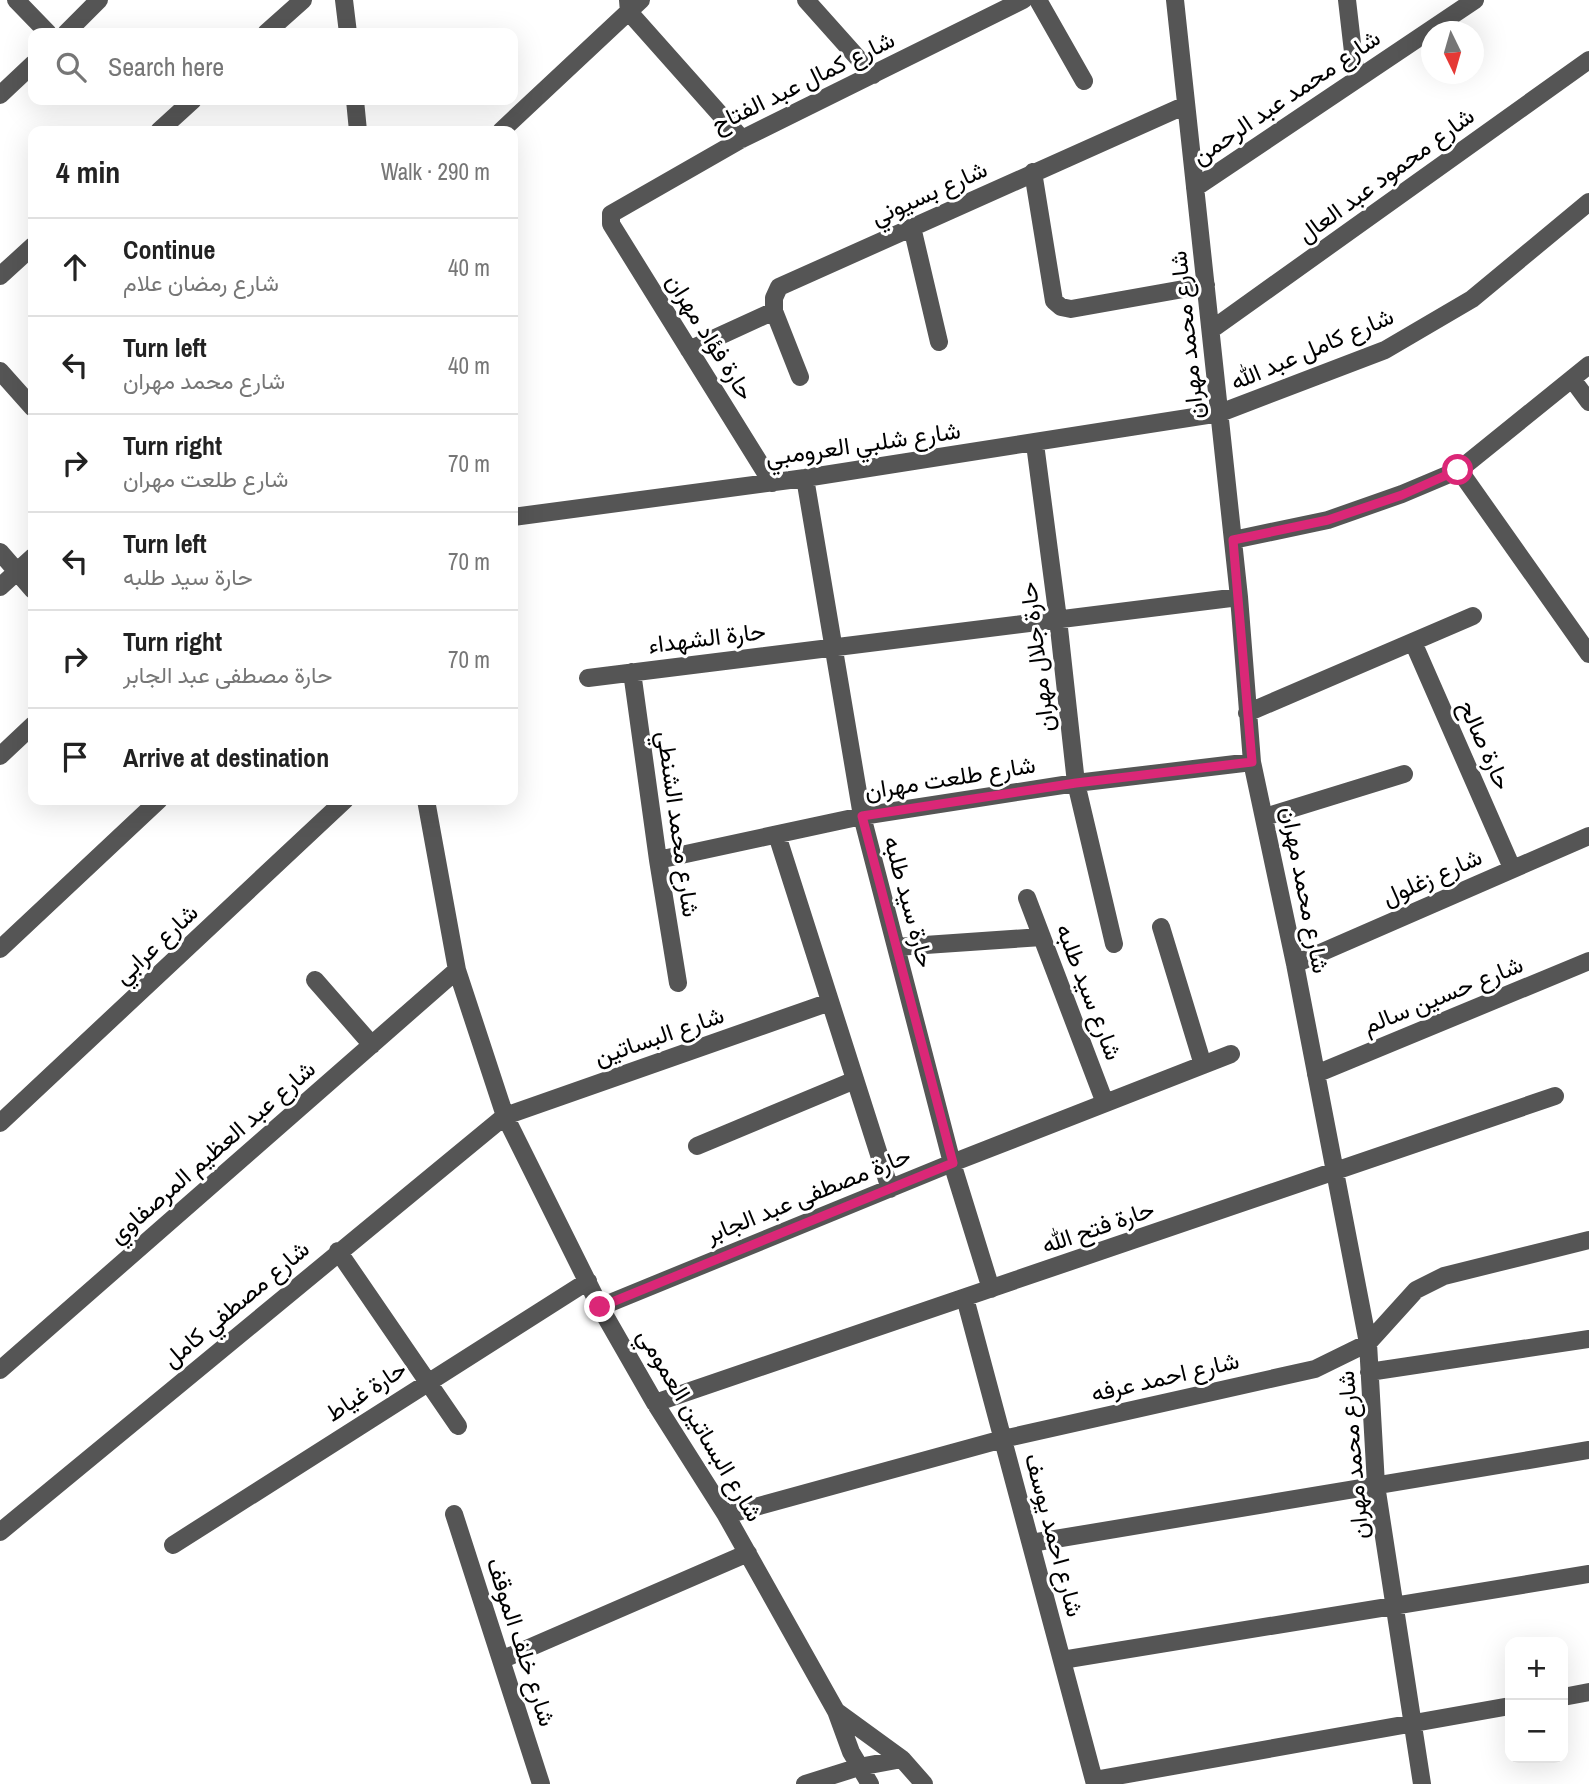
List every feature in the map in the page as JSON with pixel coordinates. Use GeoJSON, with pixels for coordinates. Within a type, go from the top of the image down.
{"type":"FeatureCollection","features":[{"type":"Feature","properties":{"kind":"street"},"geometry":{"type":"LineString","coordinates":[[16,0],[43,28]]}},
{"type":"Feature","properties":{"kind":"street"},"geometry":{"type":"LineString","coordinates":[[71,28],[99,0]]}},
{"type":"Feature","properties":{"kind":"street"},"geometry":{"type":"LineString","coordinates":[[272,28],[303,0]]}},
{"type":"Feature","properties":{"kind":"street"},"geometry":{"type":"LineString","coordinates":[[344,0],[347,28]]}},
{"type":"Feature","properties":{"kind":"street"},"geometry":{"type":"LineString","coordinates":[[806,0],[873,75]]}},
{"type":"Feature","properties":{"kind":"street","name":"شارع كمال عبد الفتاح"},"geometry":{"type":"LineString","coordinates":[[610,217],[615,210],[742,139],[1023,0]]}},
{"type":"Feature","properties":{"kind":"street"},"geometry":{"type":"LineString","coordinates":[[1038,0],[1084,81]]}},
{"type":"Feature","properties":{"kind":"street","name":"شارع محمد مهران"},"geometry":{"type":"LineString","coordinates":[[1175,0],[1239,597],[1252,762],[1295,964],[1368,1343],[1376,1485],[1422,1784]]}},
{"type":"Feature","properties":{"kind":"street"},"geometry":{"type":"LineString","coordinates":[[1347,0],[1356,78]]}},
{"type":"Feature","properties":{"kind":"street","name":"شارع محمد عبد الرحمن"},"geometry":{"type":"LineString","coordinates":[[1195,188],[1475,0]]}},
{"type":"Feature","properties":{"kind":"street"},"geometry":{"type":"LineString","coordinates":[[506,126],[632,4],[742,139]]}},
{"type":"Feature","properties":{"kind":"street","name":"شارع محمود عبد العال"},"geometry":{"type":"LineString","coordinates":[[1211,331],[1589,60]]}},
{"type":"Feature","properties":{"kind":"street"},"geometry":{"type":"LineString","coordinates":[[0,96],[28,69]]}},
{"type":"Feature","properties":{"kind":"street"},"geometry":{"type":"LineString","coordinates":[[164,126],[188,105]]}},
{"type":"Feature","properties":{"kind":"street"},"geometry":{"type":"LineString","coordinates":[[355,105],[358,126]]}},
{"type":"Feature","properties":{"kind":"street","name":"شارع بسيوني"},"geometry":{"type":"LineString","coordinates":[[774,311],[774,298],[779,288],[1186,105]]}},
{"type":"Feature","properties":{"kind":"street"},"geometry":{"type":"LineString","coordinates":[[1034,173],[1054,301],[1061,307],[1072,309],[1206,285]]}},
{"type":"Feature","properties":{"kind":"street","name":"شارع كامل عبد الله"},"geometry":{"type":"LineString","coordinates":[[1220,414],[1385,350],[1472,299],[1589,202]]}},
{"type":"Feature","properties":{"kind":"street","name":"حارة فؤاد مهران"},"geometry":{"type":"LineString","coordinates":[[610,217],[611,224],[772,483]]}},
{"type":"Feature","properties":{"kind":"street"},"geometry":{"type":"LineString","coordinates":[[912,227],[939,342]]}},
{"type":"Feature","properties":{"kind":"street"},"geometry":{"type":"LineString","coordinates":[[0,276],[28,251]]}},
{"type":"Feature","properties":{"kind":"street"},"geometry":{"type":"LineString","coordinates":[[689,350],[774,311],[800,377]]}},
{"type":"Feature","properties":{"kind":"street"},"geometry":{"type":"LineString","coordinates":[[1233,540],[1328,520],[1402,495],[1458,470],[1589,365]]}},
{"type":"Feature","properties":{"kind":"street"},"geometry":{"type":"LineString","coordinates":[[0,371],[28,402]]}},
{"type":"Feature","properties":{"kind":"street"},"geometry":{"type":"LineString","coordinates":[[1572,379],[1589,402]]}},
{"type":"Feature","properties":{"kind":"street","name":"شارع شلبي العرومبي"},"geometry":{"type":"LineString","coordinates":[[518,516],[772,483],[1220,414]]}},
{"type":"Feature","properties":{"kind":"street","name":"حارة جلال مهران"},"geometry":{"type":"LineString","coordinates":[[1035,444],[1076,783],[1114,944]]}},
{"type":"Feature","properties":{"kind":"street"},"geometry":{"type":"LineString","coordinates":[[1458,470],[1589,654]]}},
{"type":"Feature","properties":{"kind":"street","name":"حارة سيد طلبه"},"geometry":{"type":"LineString","coordinates":[[805,478],[862,816],[953,1163],[991,1289]]}},
{"type":"Feature","properties":{"kind":"street"},"geometry":{"type":"LineString","coordinates":[[0,552],[28,584]]}},
{"type":"Feature","properties":{"kind":"street"},"geometry":{"type":"LineString","coordinates":[[0,587],[28,561]]}},
{"type":"Feature","properties":{"kind":"street","name":"حارة الشهداء"},"geometry":{"type":"LineString","coordinates":[[588,678],[1239,597]]}},
{"type":"Feature","properties":{"kind":"street"},"geometry":{"type":"LineString","coordinates":[[1247,713],[1473,616]]}},
{"type":"Feature","properties":{"kind":"street","name":"حارة صالح"},"geometry":{"type":"LineString","coordinates":[[1413,642],[1512,868]]}},
{"type":"Feature","properties":{"kind":"street","name":"شارع محمد الشنطي"},"geometry":{"type":"LineString","coordinates":[[632,672],[678,983]]}},
{"type":"Feature","properties":{"kind":"street"},"geometry":{"type":"LineString","coordinates":[[0,756],[28,730]]}},
{"type":"Feature","properties":{"kind":"street","name":"شارع طلعت مهران"},"geometry":{"type":"LineString","coordinates":[[658,860],[862,816],[1076,783],[1252,762]]}},
{"type":"Feature","properties":{"kind":"street"},"geometry":{"type":"LineString","coordinates":[[1265,817],[1404,774]]}},
{"type":"Feature","properties":{"kind":"street"},"geometry":{"type":"LineString","coordinates":[[0,949],[154,805]]}},
{"type":"Feature","properties":{"kind":"street","name":"شارع عرابي"},"geometry":{"type":"LineString","coordinates":[[0,1123],[340,805]]}},
{"type":"Feature","properties":{"kind":"street","name":"شارع البساتين العمومي"},"geometry":{"type":"LineString","coordinates":[[427,805],[457,970],[505,1116],[600,1307],[655,1403],[726,1514],[836,1711],[859,1767],[870,1784]]}},
{"type":"Feature","properties":{"kind":"street"},"geometry":{"type":"LineString","coordinates":[[777,835],[890,1188]]}},
{"type":"Feature","properties":{"kind":"street","name":"شارع زغلول"},"geometry":{"type":"LineString","coordinates":[[1295,964],[1589,836]]}},
{"type":"Feature","properties":{"kind":"street","name":"شارع سيد طلبه"},"geometry":{"type":"LineString","coordinates":[[1027,898],[1104,1103]]}},
{"type":"Feature","properties":{"kind":"street"},"geometry":{"type":"LineString","coordinates":[[1161,927],[1203,1065]]}},
{"type":"Feature","properties":{"kind":"street"},"geometry":{"type":"LineString","coordinates":[[896,947],[1042,937]]}},
{"type":"Feature","properties":{"kind":"street","name":"شارع حسين سالم"},"geometry":{"type":"LineString","coordinates":[[1316,1074],[1589,961]]}},
{"type":"Feature","properties":{"kind":"street","name":"شارع عبد العظيم المرصفاوي"},"geometry":{"type":"LineString","coordinates":[[0,1370],[457,970]]}},
{"type":"Feature","properties":{"kind":"street"},"geometry":{"type":"LineString","coordinates":[[315,980],[372,1045]]}},
{"type":"Feature","properties":{"kind":"street","name":"شارع البساتين"},"geometry":{"type":"LineString","coordinates":[[505,1116],[830,1002]]}},
{"type":"Feature","properties":{"kind":"street","name":"حارة مصطفى عبد الجابر"},"geometry":{"type":"LineString","coordinates":[[600,1307],[890,1188],[1231,1054]]}},
{"type":"Feature","properties":{"kind":"street"},"geometry":{"type":"LineString","coordinates":[[697,1146],[855,1080]]}},
{"type":"Feature","properties":{"kind":"street","name":"حارة فتح الله"},"geometry":{"type":"LineString","coordinates":[[655,1403],[1555,1096]]}},
{"type":"Feature","properties":{"kind":"street","name":"شارع مصطفي كامل"},"geometry":{"type":"LineString","coordinates":[[0,1532],[505,1116]]}},
{"type":"Feature","properties":{"kind":"street","name":"شارع احمد عرفه"},"geometry":{"type":"LineString","coordinates":[[726,1514],[1003,1439],[1315,1368],[1368,1343],[1416,1290],[1444,1276],[1589,1240]]}},
{"type":"Feature","properties":{"kind":"street"},"geometry":{"type":"LineString","coordinates":[[338,1251],[458,1426]]}},
{"type":"Feature","properties":{"kind":"street","name":"حارة غياط"},"geometry":{"type":"LineString","coordinates":[[173,1545],[588,1281]]}},
{"type":"Feature","properties":{"kind":"street","name":"شارع احمد يوسف"},"geometry":{"type":"LineString","coordinates":[[965,1298],[1095,1782]]}},
{"type":"Feature","properties":{"kind":"street"},"geometry":{"type":"LineString","coordinates":[[1369,1372],[1589,1339]]}},
{"type":"Feature","properties":{"kind":"street"},"geometry":{"type":"LineString","coordinates":[[1031,1543],[1589,1450]]}},
{"type":"Feature","properties":{"kind":"street","name":"شارع خلف الموقف"},"geometry":{"type":"LineString","coordinates":[[454,1514],[541,1784]]}},
{"type":"Feature","properties":{"kind":"street"},"geometry":{"type":"LineString","coordinates":[[501,1660],[748,1553]]}},
{"type":"Feature","properties":{"kind":"street"},"geometry":{"type":"LineString","coordinates":[[1062,1660],[1589,1574]]}},
{"type":"Feature","properties":{"kind":"street"},"geometry":{"type":"LineString","coordinates":[[1568,1696],[1589,1692]]}},
{"type":"Feature","properties":{"kind":"street"},"geometry":{"type":"LineString","coordinates":[[1095,1782],[1505,1707]]}},
{"type":"Feature","properties":{"kind":"street","name":"شارع البساتين العمومي"},"geometry":{"type":"LineString","coordinates":[[836,1711],[902,1759],[925,1784]]}},
{"type":"Feature","properties":{"kind":"street"},"geometry":{"type":"LineString","coordinates":[[805,1784],[859,1767],[902,1759]]}},
{"type":"Feature","properties":{"kind":"route"},"geometry":{"type":"LineString","coordinates":[[600,1307],[953,1163],[862,816],[1076,783],[1252,762],[1233,540],[1328,520],[1402,495],[1458,470]]}}]}
